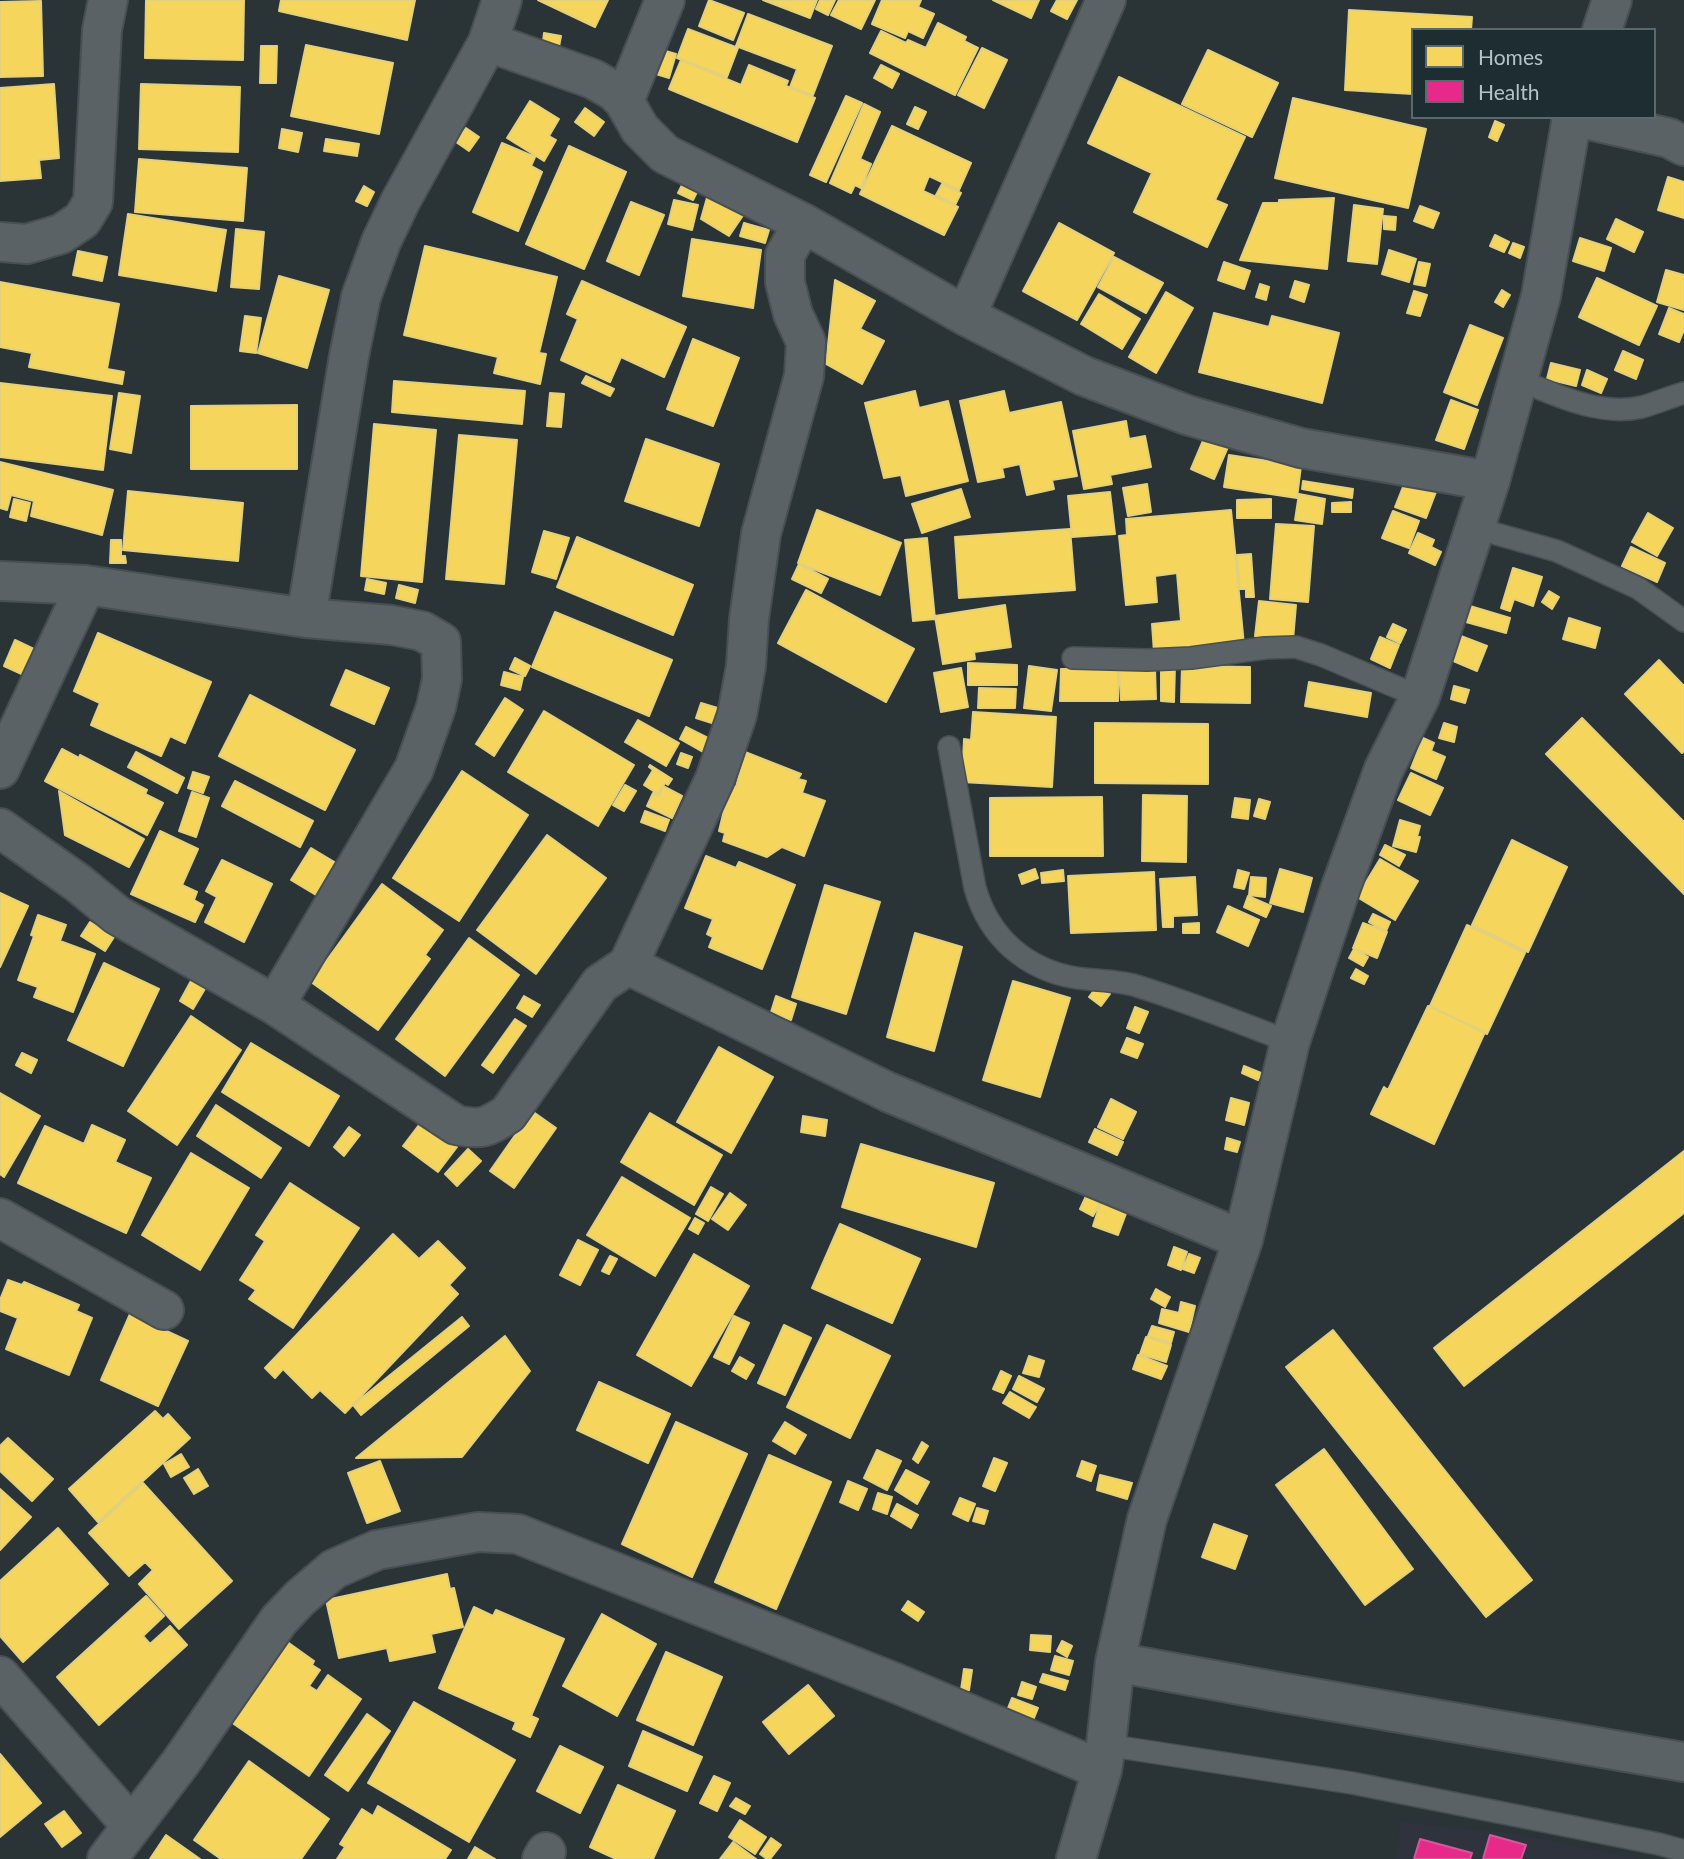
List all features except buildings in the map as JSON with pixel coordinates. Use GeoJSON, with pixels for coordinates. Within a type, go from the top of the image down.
{"type":"FeatureCollection","features":[{"type":"Feature","properties":{"kind":"street"},"geometry":{"type":"LineString","coordinates":[[0,242],[27,244],[61,234],[82,220],[93,202],[102,30],[108,0]]}},
{"type":"Feature","properties":{"kind":"street"},"geometry":{"type":"LineString","coordinates":[[306,618],[361,298],[381,242],[400,202],[488,42],[502,0]]}},
{"type":"Feature","properties":{"kind":"street"},"geometry":{"type":"LineString","coordinates":[[624,101],[665,0]]}},
{"type":"Feature","properties":{"kind":"street"},"geometry":{"type":"LineString","coordinates":[[966,316],[1106,0]]}},
{"type":"Feature","properties":{"kind":"street"},"geometry":{"type":"LineString","coordinates":[[1603,28],[1612,0]]}},
{"type":"Feature","properties":{"kind":"street"},"geometry":{"type":"LineString","coordinates":[[488,42],[593,79],[614,91],[624,101],[640,129],[666,153],[803,223],[966,316],[1084,376],[1186,415],[1301,448],[1490,481]]}},
{"type":"Feature","properties":{"kind":"street"},"geometry":{"type":"LineString","coordinates":[[1076,1859],[1104,1757],[1115,1662],[1147,1519],[1243,1240],[1290,1042],[1341,887],[1379,782],[1420,697],[1490,481],[1541,296],[1574,119]]}},
{"type":"Feature","properties":{"kind":"street"},"geometry":{"type":"LineString","coordinates":[[1583,119],[1669,138],[1684,146]]}},
{"type":"Feature","properties":{"kind":"street"},"geometry":{"type":"LineString","coordinates":[[0,828],[78,883],[117,915],[275,1004],[456,1125],[476,1129],[490,1125],[508,1114],[600,984],[628,965],[715,779],[737,715],[746,666],[749,618],[761,534],[804,376],[806,342],[793,314],[785,282],[785,255],[803,223]]}},
{"type":"Feature","properties":{"kind":"street"},"geometry":{"type":"LineString","coordinates":[[0,581],[86,585],[306,618],[391,625],[422,631],[441,642],[442,679],[436,707],[414,769],[275,1004]]}},
{"type":"Feature","properties":{"kind":"street"},"geometry":{"type":"LineString","coordinates":[[0,769],[86,585]]}},
{"type":"Feature","properties":{"kind":"street"},"geometry":{"type":"LineString","coordinates":[[628,965],[888,1092],[1243,1240]]}},
{"type":"Feature","properties":{"kind":"street"},"geometry":{"type":"LineString","coordinates":[[0,1217],[164,1310]]}},
{"type":"Feature","properties":{"kind":"street"},"geometry":{"type":"LineString","coordinates":[[107,1859],[181,1762],[271,1629],[300,1598],[334,1569],[377,1550],[478,1532],[518,1534],[898,1684],[1104,1757]]}},
{"type":"Feature","properties":{"kind":"street"},"geometry":{"type":"LineString","coordinates":[[1115,1662],[1684,1762]]}},
{"type":"Feature","properties":{"kind":"street"},"geometry":{"type":"LineString","coordinates":[[0,1676],[132,1826]]}},
{"type":"Feature","properties":{"kind":"lane"},"geometry":{"type":"LineString","coordinates":[[1519,380],[1569,400],[1608,409],[1640,407],[1684,393]]}},
{"type":"Feature","properties":{"kind":"lane"},"geometry":{"type":"LineString","coordinates":[[1475,527],[1557,551],[1638,588],[1684,621]]}},
{"type":"Feature","properties":{"kind":"lane"},"geometry":{"type":"LineString","coordinates":[[1073,658],[1147,660],[1265,648],[1296,648],[1321,655],[1420,697]]}},
{"type":"Feature","properties":{"kind":"lane"},"geometry":{"type":"LineString","coordinates":[[949,747],[980,906],[994,930],[1012,950],[1042,967],[1073,977],[1136,985],[1290,1042]]}},
{"type":"Feature","properties":{"kind":"lane"},"geometry":{"type":"LineString","coordinates":[[1104,1757],[1352,1783],[1684,1851]]}},
{"type":"Feature","properties":{"kind":"shaded area"},"geometry":{"type":"Polygon","coordinates":[[[1401,1822],[1519,1834],[1638,1859],[1396,1859],[1401,1822]]]}}]}
